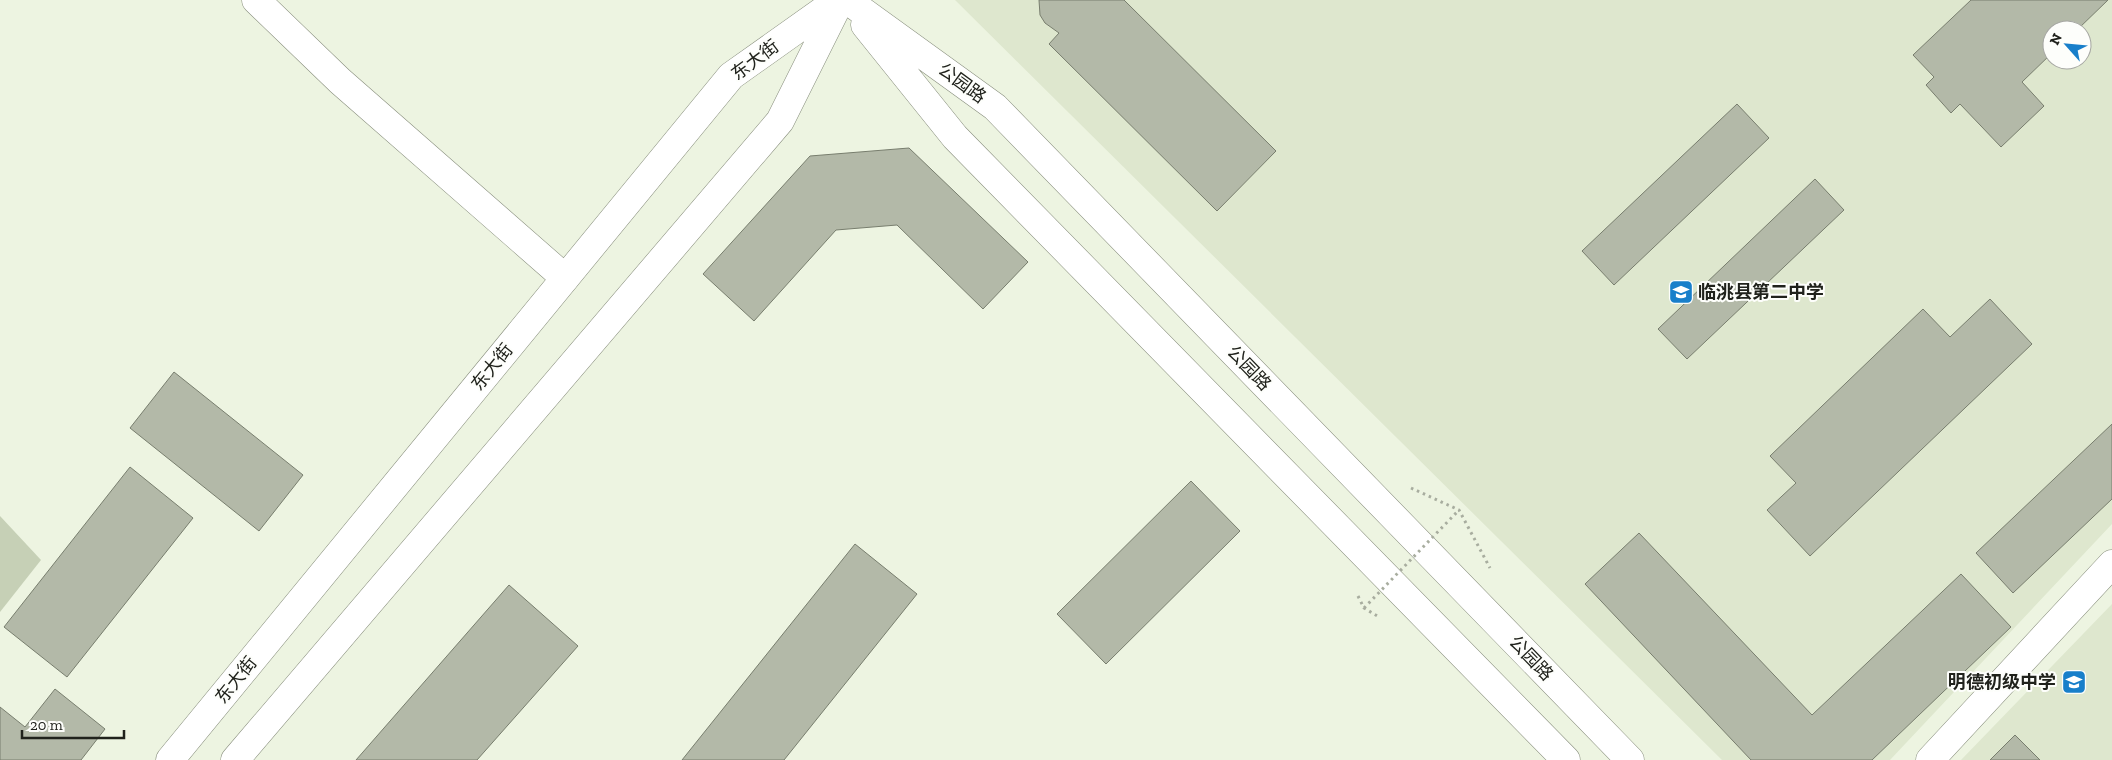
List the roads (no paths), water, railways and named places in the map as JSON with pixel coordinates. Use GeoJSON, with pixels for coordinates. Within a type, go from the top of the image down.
{"type":"FeatureCollection","features":[{"type":"Feature","properties":{"kind":"main road"},"geometry":{"type":"LineString","coordinates":[[256,0],[340,81],[565,278]]}},
{"type":"Feature","properties":{"kind":"main road","name":"东大街"},"geometry":{"type":"LineString","coordinates":[[170,760],[731,76],[840,0]]}},
{"type":"Feature","properties":{"kind":"main road","name":"东大街"},"geometry":{"type":"LineString","coordinates":[[235,760],[780,120],[840,0]]}},
{"type":"Feature","properties":{"kind":"main road","name":"公园路"},"geometry":{"type":"LineString","coordinates":[[846,0],[955,137],[1566,760]]}},
{"type":"Feature","properties":{"kind":"main road","name":"公园路"},"geometry":{"type":"LineString","coordinates":[[846,0],[995,107],[1630,760]]}},
{"type":"Feature","properties":{"kind":"main road"},"geometry":{"type":"LineString","coordinates":[[1930,760],[2112,564]]}},
{"type":"Feature","properties":{"kind":"place","name":"临洮县第二中学"},"geometry":{"type":"Point","coordinates":[1681,292]}},
{"type":"Feature","properties":{"kind":"place","name":"明德初级中学"},"geometry":{"type":"Point","coordinates":[2074,682]}}]}
